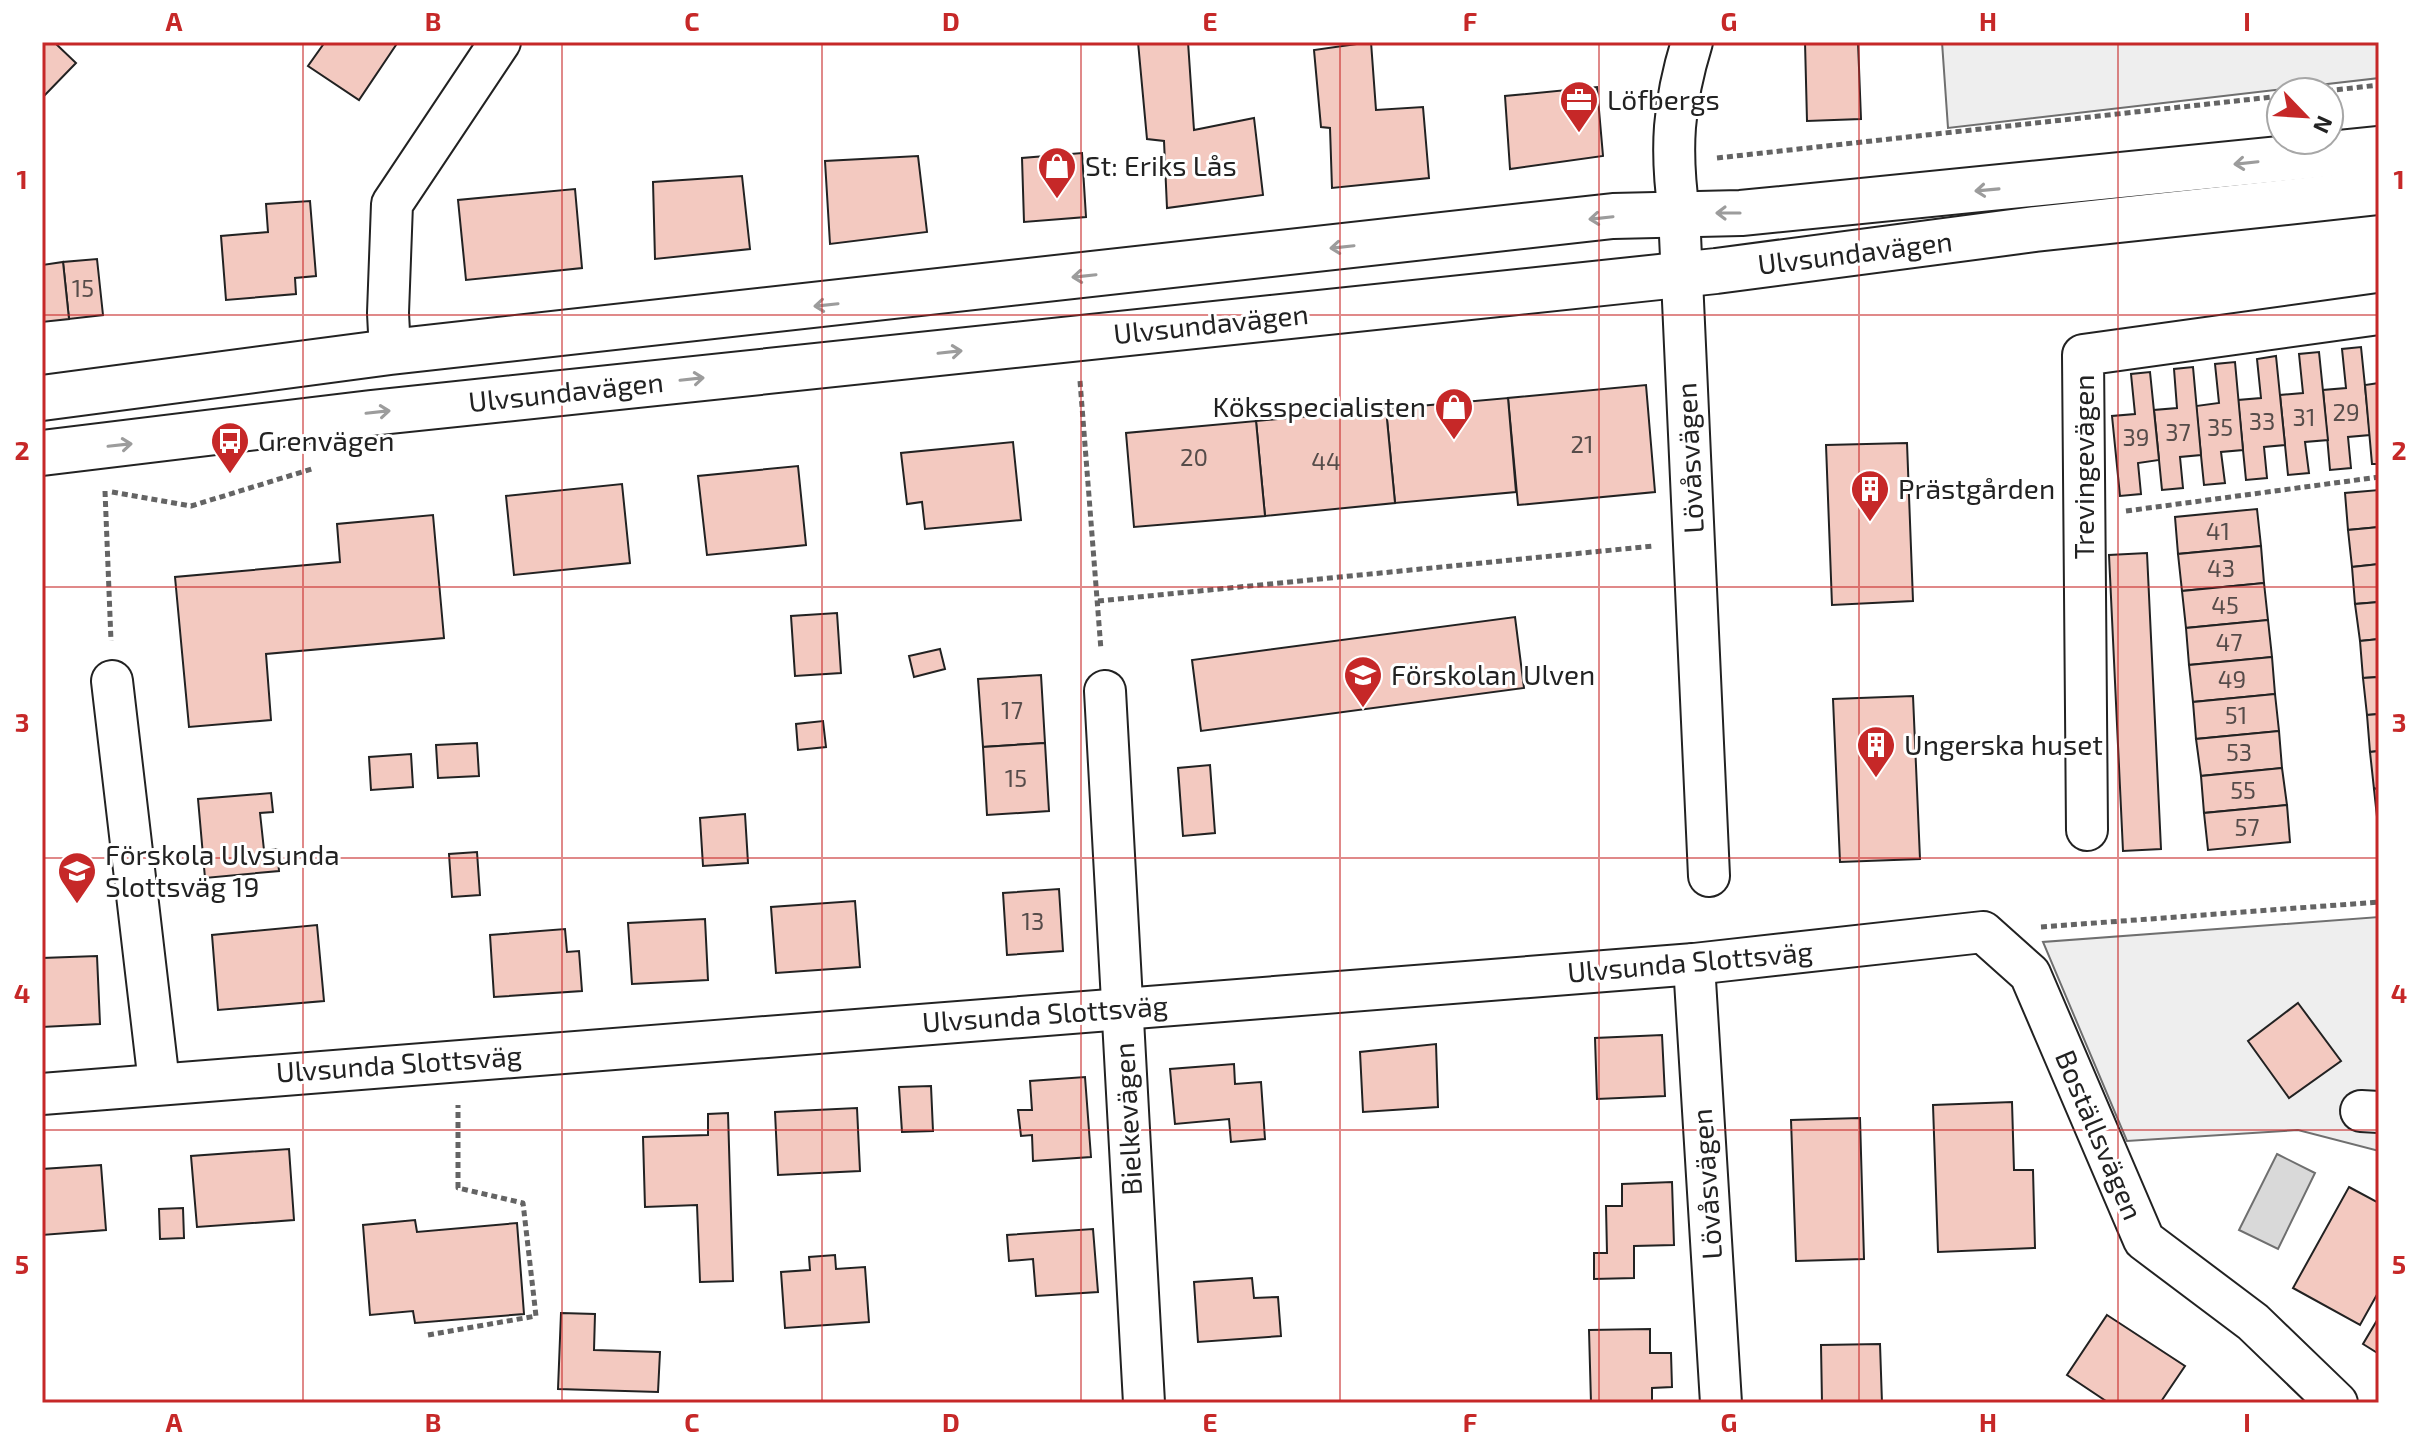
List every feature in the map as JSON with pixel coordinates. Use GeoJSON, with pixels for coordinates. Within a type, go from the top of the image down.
{"type":"FeatureCollection","features":[{"type":"Feature","properties":{"kind":"main road","name":"Ulvsundavägen"},"geometry":{"type":"LineString","coordinates":[[42,398],[390,352],[1613,216],[1756,212],[2379,149]]}},
{"type":"Feature","properties":{"kind":"main road","name":"Ulvsundavägen"},"geometry":{"type":"LineString","coordinates":[[42,453],[371,413],[1682,273],[2379,192]]}},
{"type":"Feature","properties":{"kind":"street"},"geometry":{"type":"LineString","coordinates":[[390,352],[388,313],[392,204],[500,42]]}},
{"type":"Feature","properties":{"kind":"street","name":"Lövåsvägen"},"geometry":{"type":"LineString","coordinates":[[1692,42],[1678,88],[1672,139],[1679,213],[1709,876]]}},
{"type":"Feature","properties":{"kind":"street","name":"Trevingevägen"},"geometry":{"type":"LineString","coordinates":[[2087,830],[2083,355],[2379,314]]}},
{"type":"Feature","properties":{"kind":"street"},"geometry":{"type":"LineString","coordinates":[[112,681],[159,1083]]}},
{"type":"Feature","properties":{"kind":"street","name":"Bielkevägen"},"geometry":{"type":"LineString","coordinates":[[1105,691],[1144,1403]]}},
{"type":"Feature","properties":{"kind":"street","name":"Ulvsunda Slottsväg"},"geometry":{"type":"LineString","coordinates":[[42,1094],[1694,964],[1983,932]]}},
{"type":"Feature","properties":{"kind":"street","name":"Boställsvägen"},"geometry":{"type":"LineString","coordinates":[[1983,932],[2030,974],[2144,1240],[2253,1322],[2337,1403]]}},
{"type":"Feature","properties":{"kind":"street","name":"Lövåsvägen"},"geometry":{"type":"LineString","coordinates":[[1694,964],[1721,1403]]}},
{"type":"Feature","properties":{"kind":"path"},"geometry":{"type":"LineString","coordinates":[[2345,89],[2379,85]]}},
{"type":"Feature","properties":{"kind":"path"},"geometry":{"type":"LineString","coordinates":[[1077,338],[1105,691]]}},
{"type":"Feature","properties":{"kind":"path"},"geometry":{"type":"LineString","coordinates":[[112,681],[105,491],[123,445]]}},
{"type":"Feature","properties":{"kind":"path"},"geometry":{"type":"LineString","coordinates":[[2084,517],[2379,477]]}},
{"type":"Feature","properties":{"kind":"path"},"geometry":{"type":"LineString","coordinates":[[1098,601],[1694,542]]}},
{"type":"Feature","properties":{"kind":"path"},"geometry":{"type":"LineString","coordinates":[[1983,932],[2379,902]]}},
{"type":"Feature","properties":{"kind":"path"},"geometry":{"type":"LineString","coordinates":[[428,1335],[536,1316],[523,1203],[458,1188],[458,1060]]}},
{"type":"Feature","properties":{"kind":"shaded area"},"geometry":{"type":"Polygon","coordinates":[[[1942,42],[2379,42],[2379,78],[2345,82],[2345,76],[2265,76],[2265,91],[1948,128],[1942,42]]]}},
{"type":"Feature","properties":{"kind":"shaded area"},"geometry":{"type":"Polygon","coordinates":[[[2379,917],[2379,1151],[2298,1130],[2127,1141],[2043,942],[2379,917]]]}},
{"type":"Feature","properties":{"kind":"shaded area"},"geometry":{"type":"Polygon","coordinates":[[[2277,1154],[2315,1173],[2278,1249],[2239,1230],[2277,1154]]]}},
{"type":"Feature","properties":{"kind":"building"},"geometry":{"type":"Polygon","coordinates":[[[42,42],[54,42],[76,63],[42,98],[42,42]]]}},
{"type":"Feature","properties":{"kind":"building"},"geometry":{"type":"Polygon","coordinates":[[[325,42],[398,42],[359,100],[308,66],[325,42]]]}},
{"type":"Feature","properties":{"kind":"building"},"geometry":{"type":"Polygon","coordinates":[[[1138,42],[1188,42],[1194,130],[1254,118],[1263,195],[1167,208],[1164,141],[1147,139],[1138,42]]]}},
{"type":"Feature","properties":{"kind":"building"},"geometry":{"type":"Polygon","coordinates":[[[1371,42],[1376,110],[1423,107],[1429,178],[1332,188],[1330,128],[1321,127],[1314,50],[1371,42]]]}},
{"type":"Feature","properties":{"kind":"building"},"geometry":{"type":"Polygon","coordinates":[[[1805,42],[1858,42],[1861,119],[1807,121],[1805,42]]]}},
{"type":"Feature","properties":{"kind":"building"},"geometry":{"type":"Polygon","coordinates":[[[1597,87],[1603,156],[1510,169],[1505,96],[1597,87]]]}},
{"type":"Feature","properties":{"kind":"building"},"geometry":{"type":"Polygon","coordinates":[[[1082,153],[1086,217],[1024,222],[1022,158],[1082,153]]]}},
{"type":"Feature","properties":{"kind":"building"},"geometry":{"type":"Polygon","coordinates":[[[918,156],[927,232],[830,244],[825,161],[918,156]]]}},
{"type":"Feature","properties":{"kind":"building"},"geometry":{"type":"Polygon","coordinates":[[[742,176],[750,249],[655,259],[653,182],[742,176]]]}},
{"type":"Feature","properties":{"kind":"building"},"geometry":{"type":"Polygon","coordinates":[[[575,189],[582,268],[466,280],[458,200],[575,189]]]}},
{"type":"Feature","properties":{"kind":"building"},"geometry":{"type":"Polygon","coordinates":[[[310,201],[316,276],[295,278],[296,294],[226,300],[221,236],[268,232],[266,204],[310,201]]]}},
{"type":"Feature","properties":{"kind":"building"},"geometry":{"type":"Polygon","coordinates":[[[97,259],[103,315],[69,319],[63,262],[97,259]]]}},
{"type":"Feature","properties":{"kind":"building"},"geometry":{"type":"Polygon","coordinates":[[[63,262],[69,319],[42,322],[42,265],[63,262]]]}},
{"type":"Feature","properties":{"kind":"building"},"geometry":{"type":"Polygon","coordinates":[[[2361,347],[2370,435],[2348,437],[2351,468],[2330,470],[2323,390],[2346,388],[2342,349],[2361,347]]]}},
{"type":"Feature","properties":{"kind":"building"},"geometry":{"type":"Polygon","coordinates":[[[2319,352],[2328,440],[2305,442],[2309,473],[2288,475],[2280,395],[2303,393],[2299,354],[2319,352]]]}},
{"type":"Feature","properties":{"kind":"building"},"geometry":{"type":"Polygon","coordinates":[[[2276,356],[2285,445],[2264,447],[2267,478],[2246,480],[2238,400],[2261,398],[2257,359],[2276,356]]]}},
{"type":"Feature","properties":{"kind":"building"},"geometry":{"type":"Polygon","coordinates":[[[2235,362],[2243,450],[2221,452],[2225,483],[2204,485],[2196,406],[2219,403],[2215,364],[2235,362]]]}},
{"type":"Feature","properties":{"kind":"building"},"geometry":{"type":"Polygon","coordinates":[[[2193,367],[2201,455],[2180,457],[2183,488],[2162,490],[2154,410],[2177,408],[2174,369],[2193,367]]]}},
{"type":"Feature","properties":{"kind":"building"},"geometry":{"type":"Polygon","coordinates":[[[2150,372],[2159,460],[2138,463],[2141,494],[2120,496],[2112,416],[2135,414],[2131,374],[2150,372]]]}},
{"type":"Feature","properties":{"kind":"building"},"geometry":{"type":"Polygon","coordinates":[[[2379,383],[2379,464],[2372,464],[2365,385],[2379,383]]]}},
{"type":"Feature","properties":{"kind":"building"},"geometry":{"type":"Polygon","coordinates":[[[1646,385],[1655,492],[1518,505],[1508,398],[1646,385]]]}},
{"type":"Feature","properties":{"kind":"building"},"geometry":{"type":"Polygon","coordinates":[[[1508,398],[1516,492],[1395,503],[1386,409],[1508,398]]]}},
{"type":"Feature","properties":{"kind":"building"},"geometry":{"type":"Polygon","coordinates":[[[1386,409],[1395,503],[1265,516],[1256,421],[1386,409]]]}},
{"type":"Feature","properties":{"kind":"building"},"geometry":{"type":"Polygon","coordinates":[[[1256,421],[1265,516],[1134,527],[1126,433],[1256,421]]]}},
{"type":"Feature","properties":{"kind":"building"},"geometry":{"type":"Polygon","coordinates":[[[1013,442],[1021,520],[925,529],[922,502],[907,504],[901,453],[1013,442]]]}},
{"type":"Feature","properties":{"kind":"building","name":"Prästgården"},"geometry":{"type":"Polygon","coordinates":[[[1907,443],[1913,601],[1832,605],[1826,445],[1907,443]]]}},
{"type":"Feature","properties":{"kind":"building"},"geometry":{"type":"Polygon","coordinates":[[[798,466],[806,545],[707,555],[698,476],[798,466]]]}},
{"type":"Feature","properties":{"kind":"building"},"geometry":{"type":"Polygon","coordinates":[[[622,484],[630,563],[514,575],[506,496],[622,484]]]}},
{"type":"Feature","properties":{"kind":"building"},"geometry":{"type":"Polygon","coordinates":[[[2379,490],[2379,527],[2348,530],[2345,493],[2379,490]]]}},
{"type":"Feature","properties":{"kind":"building"},"geometry":{"type":"Polygon","coordinates":[[[2257,509],[2261,546],[2178,554],[2175,517],[2257,509]]]}},
{"type":"Feature","properties":{"kind":"building"},"geometry":{"type":"Polygon","coordinates":[[[433,515],[444,638],[266,654],[271,720],[189,727],[175,577],[340,562],[337,524],[433,515]]]}},
{"type":"Feature","properties":{"kind":"building"},"geometry":{"type":"Polygon","coordinates":[[[2379,527],[2379,564],[2352,567],[2348,530],[2379,527]]]}},
{"type":"Feature","properties":{"kind":"building"},"geometry":{"type":"Polygon","coordinates":[[[2261,546],[2264,583],[2182,591],[2178,554],[2261,546]]]}},
{"type":"Feature","properties":{"kind":"building"},"geometry":{"type":"Polygon","coordinates":[[[2147,553],[2161,849],[2123,851],[2109,555],[2147,553]]]}},
{"type":"Feature","properties":{"kind":"building"},"geometry":{"type":"Polygon","coordinates":[[[2379,564],[2379,602],[2355,604],[2352,567],[2379,564]]]}},
{"type":"Feature","properties":{"kind":"building"},"geometry":{"type":"Polygon","coordinates":[[[2264,583],[2268,620],[2186,628],[2182,591],[2264,583]]]}},
{"type":"Feature","properties":{"kind":"building"},"geometry":{"type":"Polygon","coordinates":[[[2379,602],[2379,639],[2360,641],[2355,604],[2379,602]]]}},
{"type":"Feature","properties":{"kind":"building"},"geometry":{"type":"Polygon","coordinates":[[[837,613],[841,673],[795,676],[791,616],[837,613]]]}},
{"type":"Feature","properties":{"kind":"building"},"geometry":{"type":"Polygon","coordinates":[[[1515,617],[1524,688],[1201,731],[1192,660],[1515,617]]]}},
{"type":"Feature","properties":{"kind":"building"},"geometry":{"type":"Polygon","coordinates":[[[2268,620],[2272,657],[2189,665],[2186,628],[2268,620]]]}},
{"type":"Feature","properties":{"kind":"building"},"geometry":{"type":"Polygon","coordinates":[[[2379,639],[2379,677],[2363,678],[2360,641],[2379,639]]]}},
{"type":"Feature","properties":{"kind":"building"},"geometry":{"type":"Polygon","coordinates":[[[940,649],[945,669],[914,677],[909,656],[940,649]]]}},
{"type":"Feature","properties":{"kind":"building"},"geometry":{"type":"Polygon","coordinates":[[[2272,657],[2275,694],[2193,702],[2189,665],[2272,657]]]}},
{"type":"Feature","properties":{"kind":"building"},"geometry":{"type":"Polygon","coordinates":[[[1041,675],[1045,743],[983,747],[978,679],[1041,675]]]}},
{"type":"Feature","properties":{"kind":"building"},"geometry":{"type":"Polygon","coordinates":[[[2379,677],[2379,714],[2367,715],[2363,678],[2379,677]]]}},
{"type":"Feature","properties":{"kind":"building"},"geometry":{"type":"Polygon","coordinates":[[[2275,694],[2279,731],[2196,739],[2193,702],[2275,694]]]}},
{"type":"Feature","properties":{"kind":"building","name":"Ungerska huset"},"geometry":{"type":"Polygon","coordinates":[[[1913,696],[1920,859],[1840,862],[1833,699],[1913,696]]]}},
{"type":"Feature","properties":{"kind":"building"},"geometry":{"type":"Polygon","coordinates":[[[2379,714],[2379,751],[2370,752],[2367,715],[2379,714]]]}},
{"type":"Feature","properties":{"kind":"building"},"geometry":{"type":"Polygon","coordinates":[[[823,721],[826,747],[798,750],[796,724],[823,721]]]}},
{"type":"Feature","properties":{"kind":"building"},"geometry":{"type":"Polygon","coordinates":[[[2279,731],[2282,768],[2201,776],[2196,739],[2279,731]]]}},
{"type":"Feature","properties":{"kind":"building"},"geometry":{"type":"Polygon","coordinates":[[[477,743],[479,776],[438,778],[436,745],[477,743]]]}},
{"type":"Feature","properties":{"kind":"building"},"geometry":{"type":"Polygon","coordinates":[[[1045,743],[1049,811],[987,815],[983,747],[1045,743]]]}},
{"type":"Feature","properties":{"kind":"building"},"geometry":{"type":"Polygon","coordinates":[[[2379,751],[2379,788],[2374,789],[2370,752],[2379,751]]]}},
{"type":"Feature","properties":{"kind":"building"},"geometry":{"type":"Polygon","coordinates":[[[411,754],[413,787],[371,790],[369,757],[411,754]]]}},
{"type":"Feature","properties":{"kind":"building"},"geometry":{"type":"Polygon","coordinates":[[[1210,765],[1215,833],[1183,836],[1178,768],[1210,765]]]}},
{"type":"Feature","properties":{"kind":"building"},"geometry":{"type":"Polygon","coordinates":[[[2282,768],[2287,805],[2204,813],[2201,776],[2282,768]]]}},
{"type":"Feature","properties":{"kind":"building"},"geometry":{"type":"Polygon","coordinates":[[[2379,788],[2379,826],[2378,826],[2374,789],[2379,788]]]}},
{"type":"Feature","properties":{"kind":"building"},"geometry":{"type":"Polygon","coordinates":[[[271,793],[273,812],[260,813],[264,850],[277,849],[279,871],[205,878],[198,799],[271,793]]]}},
{"type":"Feature","properties":{"kind":"building"},"geometry":{"type":"Polygon","coordinates":[[[2287,805],[2290,842],[2208,850],[2204,813],[2287,805]]]}},
{"type":"Feature","properties":{"kind":"building"},"geometry":{"type":"Polygon","coordinates":[[[745,814],[748,863],[703,866],[700,818],[745,814]]]}},
{"type":"Feature","properties":{"kind":"building"},"geometry":{"type":"Polygon","coordinates":[[[477,852],[480,895],[452,897],[449,854],[477,852]]]}},
{"type":"Feature","properties":{"kind":"building"},"geometry":{"type":"Polygon","coordinates":[[[1059,889],[1063,951],[1007,955],[1003,893],[1059,889]]]}},
{"type":"Feature","properties":{"kind":"building"},"geometry":{"type":"Polygon","coordinates":[[[855,901],[860,967],[776,973],[771,907],[855,901]]]}},
{"type":"Feature","properties":{"kind":"building"},"geometry":{"type":"Polygon","coordinates":[[[705,919],[708,980],[632,984],[628,923],[705,919]]]}},
{"type":"Feature","properties":{"kind":"building"},"geometry":{"type":"Polygon","coordinates":[[[317,925],[324,1001],[218,1010],[212,935],[317,925]]]}},
{"type":"Feature","properties":{"kind":"building"},"geometry":{"type":"Polygon","coordinates":[[[565,929],[567,952],[579,951],[582,991],[494,997],[490,935],[565,929]]]}},
{"type":"Feature","properties":{"kind":"building"},"geometry":{"type":"Polygon","coordinates":[[[97,956],[100,1024],[42,1027],[42,958],[97,956]]]}},
{"type":"Feature","properties":{"kind":"building"},"geometry":{"type":"Polygon","coordinates":[[[2298,1003],[2341,1061],[2289,1098],[2248,1041],[2298,1003]]]}},
{"type":"Feature","properties":{"kind":"building"},"geometry":{"type":"Polygon","coordinates":[[[1662,1035],[1665,1096],[1597,1099],[1595,1038],[1662,1035]]]}},
{"type":"Feature","properties":{"kind":"building"},"geometry":{"type":"Polygon","coordinates":[[[1436,1044],[1438,1107],[1363,1112],[1360,1052],[1436,1044]]]}},
{"type":"Feature","properties":{"kind":"building"},"geometry":{"type":"Polygon","coordinates":[[[1234,1064],[1235,1084],[1261,1082],[1265,1139],[1231,1142],[1229,1119],[1175,1124],[1170,1069],[1234,1064]]]}},
{"type":"Feature","properties":{"kind":"building"},"geometry":{"type":"Polygon","coordinates":[[[1085,1077],[1091,1157],[1033,1161],[1032,1135],[1021,1136],[1018,1110],[1032,1110],[1030,1081],[1085,1077]]]}},
{"type":"Feature","properties":{"kind":"building"},"geometry":{"type":"Polygon","coordinates":[[[931,1086],[933,1131],[902,1132],[899,1087],[931,1086]]]}},
{"type":"Feature","properties":{"kind":"building"},"geometry":{"type":"Polygon","coordinates":[[[2012,1102],[2014,1170],[2033,1170],[2035,1248],[1938,1252],[1933,1105],[2012,1102]]]}},
{"type":"Feature","properties":{"kind":"building"},"geometry":{"type":"Polygon","coordinates":[[[857,1108],[860,1171],[778,1175],[775,1112],[857,1108]]]}},
{"type":"Feature","properties":{"kind":"building"},"geometry":{"type":"Polygon","coordinates":[[[728,1113],[733,1281],[700,1282],[697,1205],[645,1207],[643,1137],[708,1135],[708,1114],[728,1113]]]}},
{"type":"Feature","properties":{"kind":"building"},"geometry":{"type":"Polygon","coordinates":[[[1860,1118],[1864,1259],[1796,1261],[1791,1120],[1860,1118]]]}},
{"type":"Feature","properties":{"kind":"building"},"geometry":{"type":"Polygon","coordinates":[[[289,1149],[294,1220],[197,1227],[191,1156],[289,1149]]]}},
{"type":"Feature","properties":{"kind":"building"},"geometry":{"type":"Polygon","coordinates":[[[101,1165],[106,1230],[42,1235],[42,1169],[101,1165]]]}},
{"type":"Feature","properties":{"kind":"building"},"geometry":{"type":"Polygon","coordinates":[[[1672,1182],[1674,1245],[1634,1246],[1634,1278],[1594,1279],[1594,1253],[1607,1253],[1606,1206],[1622,1206],[1622,1184],[1672,1182]]]}},
{"type":"Feature","properties":{"kind":"building"},"geometry":{"type":"Polygon","coordinates":[[[2349,1187],[2379,1203],[2379,1291],[2360,1325],[2293,1288],[2349,1187]]]}},
{"type":"Feature","properties":{"kind":"building"},"geometry":{"type":"Polygon","coordinates":[[[183,1208],[184,1238],[160,1239],[159,1209],[183,1208]]]}},
{"type":"Feature","properties":{"kind":"building"},"geometry":{"type":"Polygon","coordinates":[[[415,1220],[417,1232],[517,1223],[524,1314],[415,1323],[413,1311],[370,1315],[363,1225],[415,1220]]]}},
{"type":"Feature","properties":{"kind":"building"},"geometry":{"type":"Polygon","coordinates":[[[1093,1229],[1098,1292],[1036,1296],[1033,1259],[1009,1261],[1007,1235],[1093,1229]]]}},
{"type":"Feature","properties":{"kind":"building"},"geometry":{"type":"Polygon","coordinates":[[[835,1255],[836,1269],[865,1267],[869,1322],[785,1328],[781,1272],[810,1270],[809,1257],[835,1255]]]}},
{"type":"Feature","properties":{"kind":"building"},"geometry":{"type":"Polygon","coordinates":[[[1252,1278],[1254,1298],[1278,1297],[1281,1336],[1198,1342],[1194,1282],[1252,1278]]]}},
{"type":"Feature","properties":{"kind":"building"},"geometry":{"type":"Polygon","coordinates":[[[561,1313],[595,1314],[594,1350],[660,1352],[658,1392],[558,1389],[561,1313]]]}},
{"type":"Feature","properties":{"kind":"building"},"geometry":{"type":"Polygon","coordinates":[[[2107,1315],[2185,1366],[2160,1403],[2109,1403],[2067,1375],[2107,1315]]]}},
{"type":"Feature","properties":{"kind":"building"},"geometry":{"type":"Polygon","coordinates":[[[2379,1317],[2379,1354],[2363,1344],[2379,1317]]]}},
{"type":"Feature","properties":{"kind":"building"},"geometry":{"type":"Polygon","coordinates":[[[1650,1329],[1650,1353],[1671,1353],[1672,1387],[1652,1388],[1652,1403],[1591,1403],[1589,1330],[1650,1329]]]}},
{"type":"Feature","properties":{"kind":"building"},"geometry":{"type":"Polygon","coordinates":[[[1880,1344],[1882,1403],[1822,1403],[1821,1345],[1880,1344]]]}},
{"type":"Feature","properties":{"kind":"place","name":"Löfbergs"},"geometry":{"type":"Point","coordinates":[1579,134]}},
{"type":"Feature","properties":{"kind":"place","name":"St: Eriks Lås"},"geometry":{"type":"Point","coordinates":[1057,200]}},
{"type":"Feature","properties":{"kind":"place","name":"Köksspecialisten"},"geometry":{"type":"Point","coordinates":[1454,441]}},
{"type":"Feature","properties":{"kind":"place","name":"Grenvägen"},"geometry":{"type":"Point","coordinates":[230,475]}},
{"type":"Feature","properties":{"kind":"place","name":"Prästgården"},"geometry":{"type":"Point","coordinates":[1870,523]}},
{"type":"Feature","properties":{"kind":"place","name":"Förskolan Ulven"},"geometry":{"type":"Point","coordinates":[1363,709]}},
{"type":"Feature","properties":{"kind":"place","name":"Ungerska huset"},"geometry":{"type":"Point","coordinates":[1876,779]}},
{"type":"Feature","properties":{"kind":"place","name":"Förskola Ulvsunda Slottsväg 19"},"geometry":{"type":"Point","coordinates":[77,905]}}]}
